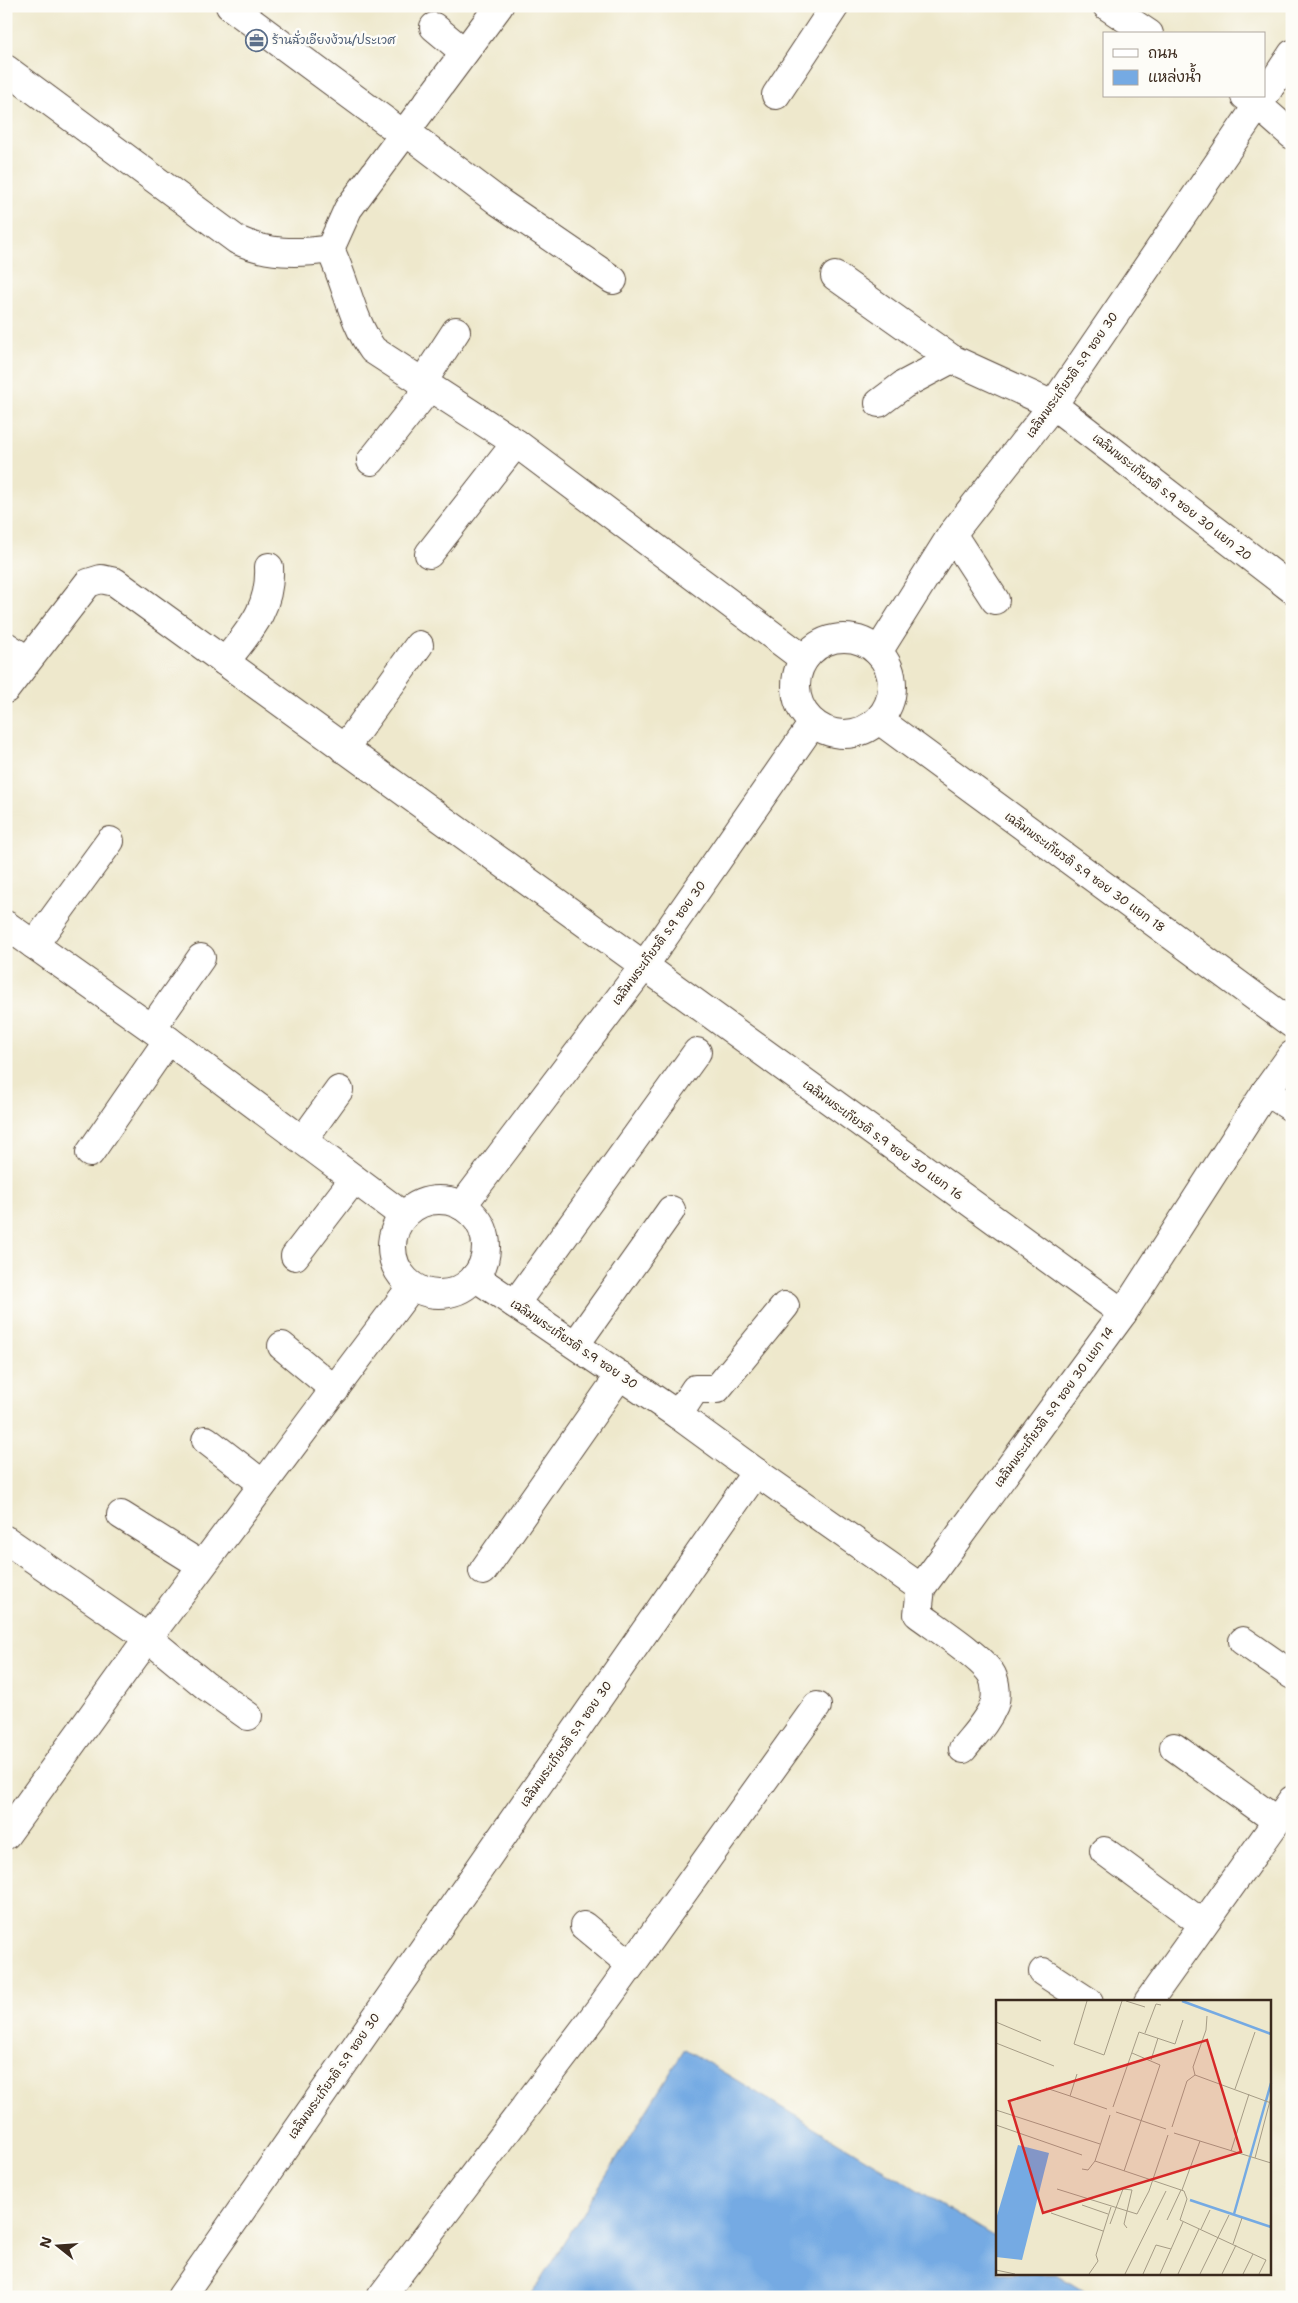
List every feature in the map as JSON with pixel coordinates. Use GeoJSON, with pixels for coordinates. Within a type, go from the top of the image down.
{"type":"FeatureCollection","features":[{"type":"Feature","properties":{"kind":"street"},"geometry":{"type":"LineString","coordinates":[[230,6],[499,202],[612,280]]}},
{"type":"Feature","properties":{"kind":"street"},"geometry":{"type":"LineString","coordinates":[[330,249],[348,209],[499,6]]}},
{"type":"Feature","properties":{"kind":"street"},"geometry":{"type":"LineString","coordinates":[[776,95],[835,6]]}},
{"type":"Feature","properties":{"kind":"street"},"geometry":{"type":"LineString","coordinates":[[1107,6],[1146,32]]}},
{"type":"Feature","properties":{"kind":"street"},"geometry":{"type":"LineString","coordinates":[[434,27],[464,52]]}},
{"type":"Feature","properties":{"kind":"street","name":"เฉลิมพระเกียรติ ร.9 ซอย 30"},"geometry":{"type":"LineString","coordinates":[[1266,88],[1292,54]]}},
{"type":"Feature","properties":{"kind":"street"},"geometry":{"type":"LineString","coordinates":[[6,69],[237,240],[250,246],[280,253],[330,249]]}},
{"type":"Feature","properties":{"kind":"street"},"geometry":{"type":"LineString","coordinates":[[1258,98],[1292,135]]}},
{"type":"Feature","properties":{"kind":"street","name":"เฉลิมพระเกียรติ ร.9 ซอย 30"},"geometry":{"type":"LineString","coordinates":[[878,652],[952,534],[1053,404],[1258,98]]}},
{"type":"Feature","properties":{"kind":"street"},"geometry":{"type":"LineString","coordinates":[[330,249],[340,269],[362,334],[373,350],[425,386],[516,443],[804,659]]}},
{"type":"Feature","properties":{"kind":"street","name":"เฉลิมพระเกียรติ ร.9 ซอย 30 แยก 20"},"geometry":{"type":"LineString","coordinates":[[835,276],[952,359],[1053,404],[1292,589]]}},
{"type":"Feature","properties":{"kind":"street"},"geometry":{"type":"LineString","coordinates":[[372,461],[425,386],[456,331]]}},
{"type":"Feature","properties":{"kind":"street"},"geometry":{"type":"LineString","coordinates":[[879,403],[903,384],[952,359]]}},
{"type":"Feature","properties":{"kind":"street"},"geometry":{"type":"LineString","coordinates":[[429,554],[516,443]]}},
{"type":"Feature","properties":{"kind":"street"},"geometry":{"type":"LineString","coordinates":[[952,534],[995,600]]}},
{"type":"Feature","properties":{"kind":"street"},"geometry":{"type":"LineString","coordinates":[[225,662],[261,612],[268,595],[269,567]]}},
{"type":"Feature","properties":{"kind":"street","name":"เฉลิมพระเกียรติ ร.9 ซอย 30 แยก 16"},"geometry":{"type":"LineString","coordinates":[[6,689],[17,653],[88,583],[101,579],[115,582],[1123,1314]]}},
{"type":"Feature","properties":{"kind":"street"},"geometry":{"type":"LineString","coordinates":[[843,638],[858,640],[872,646],[884,658],[891,673],[892,690],[888,706],[879,720],[867,729],[854,734],[839,734],[826,731],[813,724],[804,713],[798,700],[797,679],[804,659],[815,648],[828,640],[843,638]]}},
{"type":"Feature","properties":{"kind":"street"},"geometry":{"type":"LineString","coordinates":[[344,749],[419,645]]}},
{"type":"Feature","properties":{"kind":"street","name":"เฉลิมพระเกียรติ ร.9 ซอย 30 แยก 18"},"geometry":{"type":"LineString","coordinates":[[879,720],[1292,1024]]}},
{"type":"Feature","properties":{"kind":"street","name":"เฉลิมพระเกียรติ ร.9 ซอย 30"},"geometry":{"type":"LineString","coordinates":[[462,1206],[644,966],[813,724]]}},
{"type":"Feature","properties":{"kind":"street"},"geometry":{"type":"LineString","coordinates":[[34,945],[110,841]]}},
{"type":"Feature","properties":{"kind":"street"},"geometry":{"type":"LineString","coordinates":[[6,924],[160,1034],[404,1216]]}},
{"type":"Feature","properties":{"kind":"street"},"geometry":{"type":"LineString","coordinates":[[90,1153],[160,1034],[201,958]]}},
{"type":"Feature","properties":{"kind":"street"},"geometry":{"type":"LineString","coordinates":[[516,1304],[697,1052]]}},
{"type":"Feature","properties":{"kind":"street","name":"เฉลิมพระเกียรติ ร.9 ซอย 30 แยก 14"},"geometry":{"type":"LineString","coordinates":[[921,1588],[1123,1314],[1266,1091],[1292,1055]]}},
{"type":"Feature","properties":{"kind":"street"},"geometry":{"type":"LineString","coordinates":[[303,1140],[339,1090]]}},
{"type":"Feature","properties":{"kind":"street"},"geometry":{"type":"LineString","coordinates":[[1266,1091],[1292,1108]]}},
{"type":"Feature","properties":{"kind":"street"},"geometry":{"type":"LineString","coordinates":[[295,1256],[354,1178]]}},
{"type":"Feature","properties":{"kind":"street"},"geometry":{"type":"LineString","coordinates":[[432,1200],[442,1200],[462,1206],[477,1220],[486,1238],[484,1259],[475,1277],[457,1291],[446,1294],[434,1294],[412,1286],[401,1275],[394,1260],[392,1245],[396,1229],[404,1216],[412,1209],[432,1200]]}},
{"type":"Feature","properties":{"kind":"street"},"geometry":{"type":"LineString","coordinates":[[576,1344],[672,1210]]}},
{"type":"Feature","properties":{"kind":"street","name":"เฉลิมพระเกียรติ ร.9 ซอย 30"},"geometry":{"type":"LineString","coordinates":[[181,2297],[756,1472],[576,1344],[475,1277]]}},
{"type":"Feature","properties":{"kind":"street"},"geometry":{"type":"LineString","coordinates":[[6,1835],[201,1565],[412,1286]]}},
{"type":"Feature","properties":{"kind":"street"},"geometry":{"type":"LineString","coordinates":[[678,1415],[695,1390],[717,1389],[785,1306]]}},
{"type":"Feature","properties":{"kind":"street"},"geometry":{"type":"LineString","coordinates":[[282,1346],[335,1390]]}},
{"type":"Feature","properties":{"kind":"street"},"geometry":{"type":"LineString","coordinates":[[483,1571],[620,1375]]}},
{"type":"Feature","properties":{"kind":"street"},"geometry":{"type":"LineString","coordinates":[[206,1440],[263,1484]]}},
{"type":"Feature","properties":{"kind":"street"},"geometry":{"type":"LineString","coordinates":[[756,1472],[921,1588],[918,1614],[968,1652],[992,1674],[996,1688],[995,1704],[983,1726],[962,1749]]}},
{"type":"Feature","properties":{"kind":"street"},"geometry":{"type":"LineString","coordinates":[[121,1515],[201,1565]]}},
{"type":"Feature","properties":{"kind":"street"},"geometry":{"type":"LineString","coordinates":[[6,1540],[148,1638],[206,1686],[248,1716]]}},
{"type":"Feature","properties":{"kind":"street"},"geometry":{"type":"LineString","coordinates":[[1244,1641],[1292,1675]]}},
{"type":"Feature","properties":{"kind":"street"},"geometry":{"type":"LineString","coordinates":[[382,2297],[631,1965],[818,1706]]}},
{"type":"Feature","properties":{"kind":"street"},"geometry":{"type":"LineString","coordinates":[[1149,2000],[1284,1810],[1174,1747]]}},
{"type":"Feature","properties":{"kind":"street"},"geometry":{"type":"LineString","coordinates":[[1104,1852],[1203,1924]]}},
{"type":"Feature","properties":{"kind":"street"},"geometry":{"type":"LineString","coordinates":[[584,1926],[631,1965]]}},
{"type":"Feature","properties":{"kind":"street"},"geometry":{"type":"LineString","coordinates":[[1043,1972],[1086,2000]]}},
{"type":"Feature","properties":{"kind":"water"},"geometry":{"type":"Polygon","coordinates":[[[685,2049],[996,2237],[996,2276],[1059,2276],[1093,2297],[530,2297],[685,2049]]]}},
{"type":"Feature","properties":{"kind":"place","name":"ร้านฉั่วเอียงง้วน/ประเวศ"},"geometry":{"type":"Point","coordinates":[256,40]}}]}
